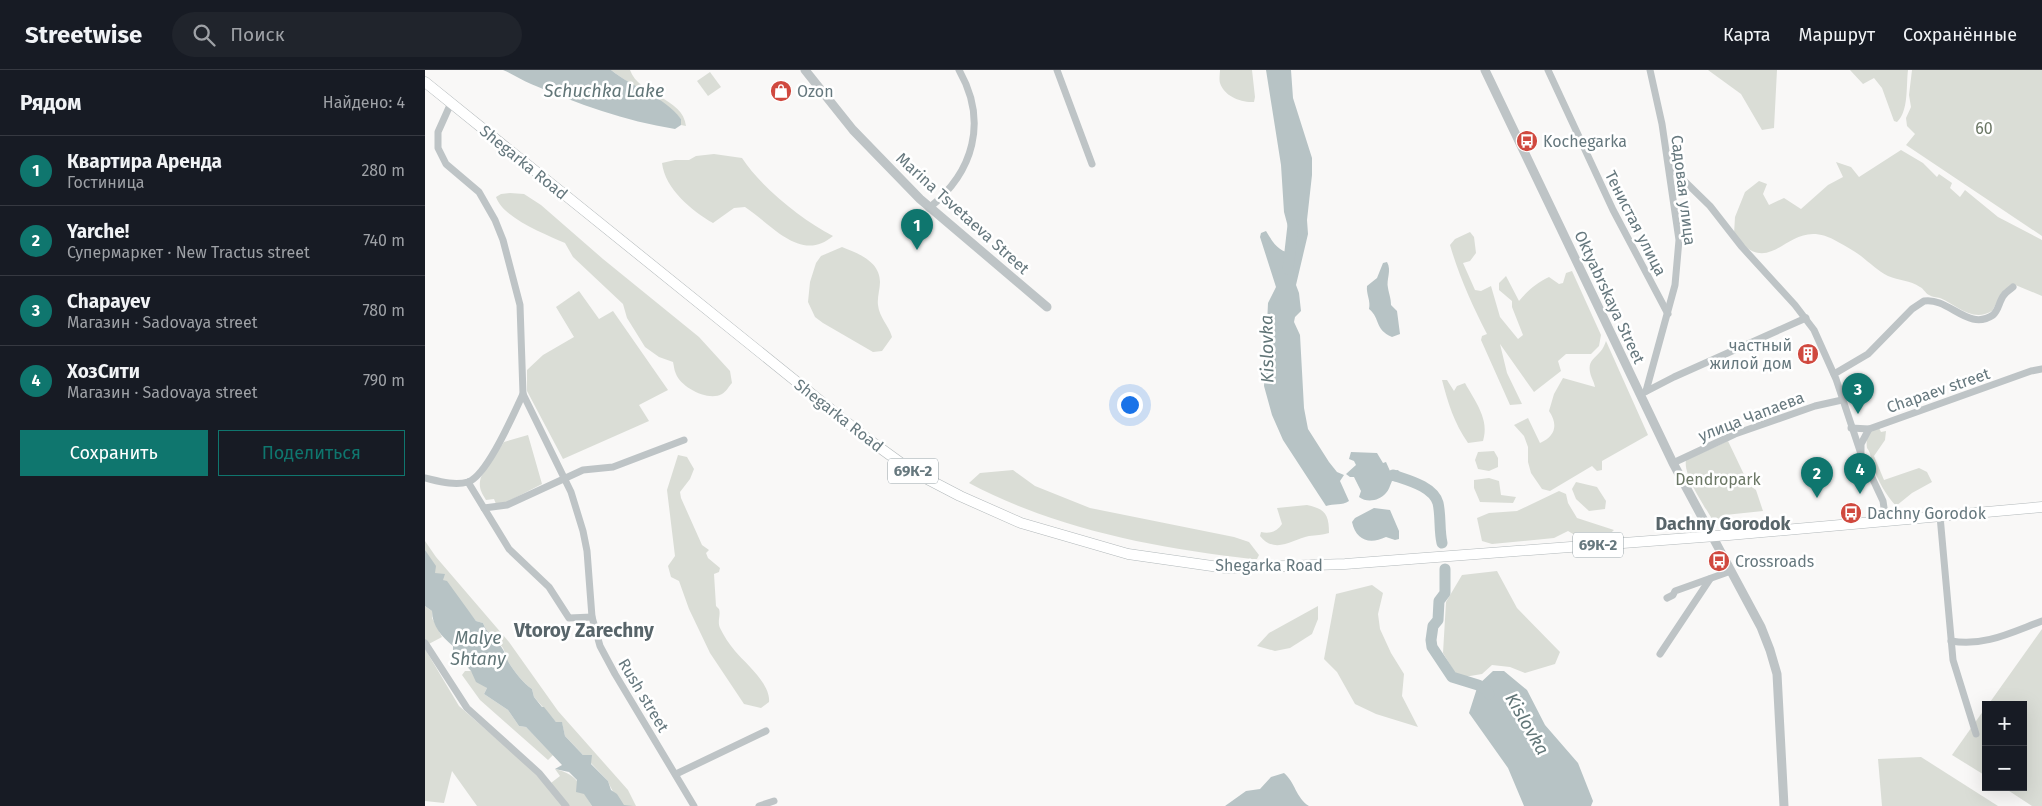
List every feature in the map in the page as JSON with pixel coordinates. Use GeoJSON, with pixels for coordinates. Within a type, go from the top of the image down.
{"type":"FeatureCollection","features":[{"type":"Feature","properties":{"kind":"main road","name":"Shegarka Road"},"geometry":{"type":"LineString","coordinates":[[425,82],[865,437],[912,471],[960,496],[1021,523],[1129,554],[1226,568],[1299,567],[1711,536]]}},
{"type":"Feature","properties":{"kind":"main road","name":"69К-2"},"geometry":{"type":"LineString","coordinates":[[1711,536],[2042,507]]}},
{"type":"Feature","properties":{"kind":"street","name":"Marina Tsvetaeva Street"},"geometry":{"type":"LineString","coordinates":[[805,70],[877,156],[929,208],[1047,307]]}},
{"type":"Feature","properties":{"kind":"street"},"geometry":{"type":"LineString","coordinates":[[929,208],[955,183],[963,170],[972,146],[973,110],[967,86],[959,70]]}},
{"type":"Feature","properties":{"kind":"street"},"geometry":{"type":"LineString","coordinates":[[1057,70],[1092,164]]}},
{"type":"Feature","properties":{"kind":"street","name":"Oktyabrskaya Street"},"geometry":{"type":"LineString","coordinates":[[1485,70],[1643,393],[1673,463],[1761,627],[1771,650],[1777,674],[1783,806]]}},
{"type":"Feature","properties":{"kind":"street","name":"Тенистая улица"},"geometry":{"type":"LineString","coordinates":[[1548,70],[1613,210],[1668,314]]}},
{"type":"Feature","properties":{"kind":"street","name":"Садовая улица"},"geometry":{"type":"LineString","coordinates":[[1650,70],[1669,166],[1679,240],[1678,263],[1668,314]]}},
{"type":"Feature","properties":{"kind":"street"},"geometry":{"type":"LineString","coordinates":[[425,478],[456,484],[468,482],[476,478],[496,448],[523,394],[520,305],[503,240],[479,192],[446,164],[438,148],[438,132],[451,103]]}},
{"type":"Feature","properties":{"kind":"street"},"geometry":{"type":"LineString","coordinates":[[1669,166],[1709,206],[1806,318],[1822,345],[1834,374],[1861,454],[1883,501],[1886,521]]}},
{"type":"Feature","properties":{"kind":"street"},"geometry":{"type":"LineString","coordinates":[[1834,374],[1868,354],[1912,310],[1924,301],[1943,303],[1964,317],[1987,318],[1996,312],[2004,294],[2013,287]]}},
{"type":"Feature","properties":{"kind":"street"},"geometry":{"type":"LineString","coordinates":[[1643,393],[1668,314]]}},
{"type":"Feature","properties":{"kind":"street"},"geometry":{"type":"LineString","coordinates":[[1643,393],[1682,373],[1806,318]]}},
{"type":"Feature","properties":{"kind":"street","name":"Chapaev street"},"geometry":{"type":"LineString","coordinates":[[1869,429],[2031,371],[2042,369]]}},
{"type":"Feature","properties":{"kind":"street","name":"Rush street"},"geometry":{"type":"LineString","coordinates":[[523,394],[564,478],[583,531],[587,551],[592,617],[600,646],[694,806]]}},
{"type":"Feature","properties":{"kind":"street","name":"улица Чапаева"},"geometry":{"type":"LineString","coordinates":[[1673,463],[1735,434],[1815,406],[1842,400]]}},
{"type":"Feature","properties":{"kind":"street"},"geometry":{"type":"LineString","coordinates":[[1851,428],[1869,429],[1861,444],[1861,454]]}},
{"type":"Feature","properties":{"kind":"street"},"geometry":{"type":"LineString","coordinates":[[484,508],[507,505],[583,470],[613,467],[684,440]]}},
{"type":"Feature","properties":{"kind":"street"},"geometry":{"type":"LineString","coordinates":[[468,482],[509,549],[549,587],[569,618],[592,617]]}},
{"type":"Feature","properties":{"kind":"street"},"geometry":{"type":"LineString","coordinates":[[1940,516],[1953,660],[1976,734]]}},
{"type":"Feature","properties":{"kind":"street"},"geometry":{"type":"LineString","coordinates":[[1667,598],[1673,595],[1675,591],[1731,571]]}},
{"type":"Feature","properties":{"kind":"street"},"geometry":{"type":"LineString","coordinates":[[1660,654],[1710,578]]}},
{"type":"Feature","properties":{"kind":"street"},"geometry":{"type":"LineString","coordinates":[[1951,641],[1964,643],[1989,641],[2042,621]]}},
{"type":"Feature","properties":{"kind":"street"},"geometry":{"type":"LineString","coordinates":[[425,643],[467,708],[539,773],[566,806]]}},
{"type":"Feature","properties":{"kind":"street"},"geometry":{"type":"LineString","coordinates":[[676,774],[766,731]]}},
{"type":"Feature","properties":{"kind":"street"},"geometry":{"type":"LineString","coordinates":[[759,806],[774,801]]}},
{"type":"Feature","properties":{"kind":"green space"},"geometry":{"type":"Polygon","coordinates":[[[611,70],[630,70],[642,86],[677,109],[683,116],[686,126],[681,125],[681,119],[665,105],[611,70]]]}},
{"type":"Feature","properties":{"kind":"green space"},"geometry":{"type":"Polygon","coordinates":[[[1220,70],[1252,70],[1254,102],[1239,100],[1225,92],[1220,83],[1220,70]]]}},
{"type":"Feature","properties":{"kind":"green space"},"geometry":{"type":"Polygon","coordinates":[[[1708,70],[1777,70],[1774,128],[1762,130],[1741,94],[1708,70]]]}},
{"type":"Feature","properties":{"kind":"green space"},"geometry":{"type":"Polygon","coordinates":[[[1850,70],[1908,70],[1905,105],[1897,122],[1894,121],[1882,88],[1874,78],[1863,84],[1850,70]]]}},
{"type":"Feature","properties":{"kind":"green space","name":"60"},"geometry":{"type":"Polygon","coordinates":[[[1912,70],[2042,70],[2042,236],[1906,145],[1915,134],[1907,126],[1906,118],[1911,107],[1909,95],[1912,70]]]}},
{"type":"Feature","properties":{"kind":"green space"},"geometry":{"type":"Polygon","coordinates":[[[710,72],[721,87],[708,96],[697,81],[710,72]]]}},
{"type":"Feature","properties":{"kind":"green space"},"geometry":{"type":"Polygon","coordinates":[[[1901,150],[1923,163],[1937,177],[1939,174],[1952,183],[1950,188],[1960,197],[1965,190],[1998,217],[2042,240],[2042,296],[2013,284],[2004,290],[1992,311],[1978,315],[1971,314],[1940,298],[1930,296],[1916,285],[1888,276],[1850,249],[1823,235],[1810,234],[1799,237],[1770,252],[1761,253],[1750,250],[1734,234],[1735,217],[1745,192],[1759,181],[1767,184],[1763,194],[1769,205],[1784,198],[1801,209],[1828,185],[1843,177],[1836,162],[1851,167],[1859,177],[1901,150]]]}},
{"type":"Feature","properties":{"kind":"green space"},"geometry":{"type":"Polygon","coordinates":[[[714,154],[742,158],[760,180],[783,202],[808,221],[833,236],[821,243],[809,246],[798,243],[775,231],[745,207],[734,208],[713,223],[705,218],[688,206],[674,190],[664,173],[662,163],[675,160],[689,160],[696,156],[714,154]]]}},
{"type":"Feature","properties":{"kind":"green space"},"geometry":{"type":"Polygon","coordinates":[[[501,194],[524,194],[541,205],[603,259],[699,337],[730,371],[732,383],[725,392],[716,396],[703,395],[683,384],[674,370],[673,362],[659,357],[645,347],[627,318],[623,304],[573,257],[565,243],[536,230],[507,212],[500,205],[496,197],[501,194]]]}},
{"type":"Feature","properties":{"kind":"green space"},"geometry":{"type":"Polygon","coordinates":[[[1470,232],[1474,237],[1476,253],[1470,261],[1463,263],[1475,290],[1481,291],[1491,286],[1500,317],[1518,339],[1523,335],[1512,307],[1512,301],[1499,290],[1499,283],[1506,276],[1519,301],[1529,290],[1545,279],[1549,277],[1559,284],[1563,283],[1566,273],[1572,271],[1601,335],[1599,346],[1591,354],[1566,354],[1558,361],[1561,371],[1534,392],[1500,344],[1507,373],[1522,404],[1510,405],[1481,340],[1482,336],[1487,334],[1466,290],[1450,245],[1455,239],[1470,232]]]}},
{"type":"Feature","properties":{"kind":"green space"},"geometry":{"type":"Polygon","coordinates":[[[842,247],[867,259],[872,263],[879,275],[878,305],[892,337],[882,351],[873,352],[823,323],[815,317],[808,302],[810,282],[816,263],[821,256],[842,247]]]}},
{"type":"Feature","properties":{"kind":"green space"},"geometry":{"type":"Polygon","coordinates":[[[579,291],[599,319],[613,311],[668,390],[639,405],[649,421],[563,459],[527,391],[527,370],[543,355],[574,337],[556,307],[579,291]]]}},
{"type":"Feature","properties":{"kind":"green space"},"geometry":{"type":"Polygon","coordinates":[[[1606,341],[1648,435],[1602,461],[1602,470],[1597,471],[1592,466],[1550,491],[1542,489],[1531,473],[1528,462],[1528,447],[1524,436],[1514,425],[1528,418],[1540,443],[1549,437],[1554,429],[1554,420],[1549,411],[1554,394],[1563,378],[1595,387],[1590,374],[1590,365],[1606,341]]]}},
{"type":"Feature","properties":{"kind":"green space"},"geometry":{"type":"Polygon","coordinates":[[[1442,380],[1447,380],[1454,391],[1457,386],[1465,383],[1483,418],[1485,433],[1483,441],[1468,443],[1452,413],[1442,380]]]}},
{"type":"Feature","properties":{"kind":"green space"},"geometry":{"type":"Polygon","coordinates":[[[1879,428],[1881,432],[1886,431],[1885,440],[1874,456],[1884,480],[1919,468],[1927,472],[1932,482],[1912,493],[1896,506],[1880,483],[1867,448],[1869,435],[1872,431],[1879,428]]]}},
{"type":"Feature","properties":{"kind":"green space"},"geometry":{"type":"Polygon","coordinates":[[[528,435],[542,484],[507,502],[496,504],[494,499],[486,500],[481,489],[481,477],[504,442],[528,435]]]}},
{"type":"Feature","properties":{"kind":"green space","name":"Dendropark"},"geometry":{"type":"Polygon","coordinates":[[[1728,441],[1749,485],[1756,490],[1763,511],[1725,515],[1725,518],[1712,519],[1691,482],[1686,460],[1728,441]]]}},
{"type":"Feature","properties":{"kind":"green space"},"geometry":{"type":"Polygon","coordinates":[[[1494,451],[1498,458],[1498,467],[1489,471],[1478,469],[1475,460],[1478,452],[1494,451]]]}},
{"type":"Feature","properties":{"kind":"green space"},"geometry":{"type":"Polygon","coordinates":[[[678,455],[687,457],[694,469],[690,479],[680,492],[681,498],[702,545],[709,550],[706,553],[708,558],[720,568],[719,572],[714,574],[716,606],[719,609],[720,628],[731,646],[757,674],[766,688],[769,702],[761,708],[744,704],[710,653],[689,609],[679,581],[671,577],[668,566],[675,556],[667,490],[678,455]]]}},
{"type":"Feature","properties":{"kind":"green space"},"geometry":{"type":"Polygon","coordinates":[[[1013,470],[1035,486],[1090,508],[1234,537],[1249,542],[1259,555],[1257,559],[1252,559],[1179,549],[1107,534],[1036,513],[969,483],[980,473],[1013,470]]]}},
{"type":"Feature","properties":{"kind":"green space"},"geometry":{"type":"Polygon","coordinates":[[[1489,478],[1499,481],[1501,495],[1516,497],[1513,503],[1480,502],[1474,488],[1474,480],[1489,478]]]}},
{"type":"Feature","properties":{"kind":"green space"},"geometry":{"type":"Polygon","coordinates":[[[1576,482],[1597,487],[1606,501],[1605,509],[1589,511],[1576,499],[1572,489],[1576,482]]]}},
{"type":"Feature","properties":{"kind":"green space"},"geometry":{"type":"Polygon","coordinates":[[[1559,491],[1566,494],[1568,503],[1577,518],[1614,530],[1603,537],[1592,540],[1568,531],[1554,538],[1492,544],[1482,541],[1477,518],[1489,513],[1517,511],[1559,491]]]}},
{"type":"Feature","properties":{"kind":"green space"},"geometry":{"type":"Polygon","coordinates":[[[1307,505],[1318,508],[1325,513],[1329,533],[1309,536],[1278,545],[1266,542],[1260,536],[1261,532],[1273,532],[1282,524],[1277,508],[1307,505]]]}},
{"type":"Feature","properties":{"kind":"green space"},"geometry":{"type":"Polygon","coordinates":[[[425,541],[436,557],[509,642],[558,711],[628,790],[636,806],[624,806],[608,781],[565,736],[562,723],[556,722],[534,697],[532,689],[514,670],[503,648],[483,623],[476,621],[443,580],[435,573],[425,550],[425,541]]]}},
{"type":"Feature","properties":{"kind":"green space"},"geometry":{"type":"Polygon","coordinates":[[[1497,571],[1517,608],[1560,652],[1555,664],[1525,673],[1510,667],[1492,665],[1482,674],[1458,678],[1443,653],[1446,602],[1462,575],[1497,571]]]}},
{"type":"Feature","properties":{"kind":"green space"},"geometry":{"type":"Polygon","coordinates":[[[1372,585],[1383,593],[1378,614],[1380,629],[1391,653],[1404,674],[1402,696],[1418,727],[1376,714],[1355,704],[1337,672],[1324,659],[1336,594],[1372,585]]]}},
{"type":"Feature","properties":{"kind":"green space"},"geometry":{"type":"Polygon","coordinates":[[[425,606],[432,611],[432,618],[442,637],[425,646],[425,606]]]}},
{"type":"Feature","properties":{"kind":"green space"},"geometry":{"type":"Polygon","coordinates":[[[1318,606],[1318,619],[1312,634],[1290,648],[1275,651],[1257,646],[1269,633],[1318,606]]]}},
{"type":"Feature","properties":{"kind":"green space"},"geometry":{"type":"Polygon","coordinates":[[[2042,629],[2042,806],[2032,806],[2009,791],[2027,791],[2027,701],[1991,701],[2042,629]]]}},
{"type":"Feature","properties":{"kind":"green space"},"geometry":{"type":"Polygon","coordinates":[[[425,649],[459,706],[529,767],[547,786],[560,776],[555,769],[569,774],[578,782],[592,806],[477,806],[452,771],[444,803],[425,801],[425,649]]]}},
{"type":"Feature","properties":{"kind":"green space"},"geometry":{"type":"Polygon","coordinates":[[[465,671],[471,671],[487,688],[484,694],[508,710],[519,726],[526,727],[553,755],[548,760],[480,700],[462,675],[465,671]]]}},
{"type":"Feature","properties":{"kind":"green space"},"geometry":{"type":"Polygon","coordinates":[[[1982,713],[1982,774],[1952,755],[1982,713]]]}},
{"type":"Feature","properties":{"kind":"green space"},"geometry":{"type":"Polygon","coordinates":[[[1921,757],[1998,806],[1882,806],[1878,759],[1921,757]]]}},
{"type":"Feature","properties":{"kind":"water","name":"Schuchka Lake"},"geometry":{"type":"Polygon","coordinates":[[[503,70],[611,70],[666,104],[681,119],[681,125],[675,129],[656,126],[602,111],[527,82],[503,70]]]}},
{"type":"Feature","properties":{"kind":"water"},"geometry":{"type":"Polygon","coordinates":[[[1266,70],[1291,70],[1293,98],[1312,158],[1307,220],[1308,234],[1296,285],[1301,311],[1295,317],[1294,322],[1300,335],[1304,408],[1308,429],[1329,462],[1337,472],[1344,475],[1340,481],[1349,501],[1341,504],[1326,506],[1283,440],[1272,415],[1264,386],[1268,303],[1276,287],[1260,237],[1261,233],[1266,231],[1274,244],[1289,253],[1295,253],[1284,212],[1281,165],[1266,70]]]}},
{"type":"Feature","properties":{"kind":"water"},"geometry":{"type":"Polygon","coordinates":[[[1387,262],[1391,305],[1397,311],[1400,334],[1392,337],[1383,331],[1369,309],[1367,289],[1367,286],[1377,278],[1383,263],[1387,262]]]}},
{"type":"Feature","properties":{"kind":"water"},"geometry":{"type":"Polygon","coordinates":[[[1351,452],[1377,453],[1383,463],[1386,462],[1390,471],[1398,470],[1407,480],[1402,482],[1392,481],[1387,492],[1376,499],[1362,499],[1359,497],[1361,491],[1354,477],[1346,474],[1356,465],[1354,461],[1349,459],[1351,452]]]}},
{"type":"Feature","properties":{"kind":"water"},"geometry":{"type":"Polygon","coordinates":[[[1374,508],[1390,510],[1399,531],[1399,539],[1395,540],[1386,537],[1369,541],[1360,537],[1352,522],[1355,518],[1374,508]]]}},
{"type":"Feature","properties":{"kind":"water","name":"Malye Shtany"},"geometry":{"type":"Polygon","coordinates":[[[425,550],[436,566],[435,573],[445,574],[443,580],[447,581],[476,621],[483,623],[503,650],[514,670],[532,689],[534,697],[556,722],[562,722],[565,736],[583,755],[592,755],[591,764],[608,781],[611,790],[617,794],[624,805],[633,806],[592,806],[584,794],[576,792],[577,780],[569,772],[555,769],[562,765],[526,727],[519,726],[508,710],[484,694],[487,688],[476,682],[471,671],[453,651],[453,646],[438,631],[432,611],[425,606],[425,550]]]}},
{"type":"Feature","properties":{"kind":"water"},"geometry":{"type":"Polygon","coordinates":[[[1493,671],[1504,671],[1527,690],[1545,725],[1578,763],[1593,801],[1591,806],[1524,806],[1508,768],[1469,713],[1478,685],[1493,671]]]}},
{"type":"Feature","properties":{"kind":"water"},"geometry":{"type":"Polygon","coordinates":[[[1284,773],[1301,799],[1309,806],[1225,806],[1246,791],[1260,789],[1271,777],[1284,773]]]}},
{"type":"Feature","properties":{"kind":"waterway","name":"Kislovka"},"geometry":{"type":"LineString","coordinates":[[1288,269],[1293,225]]}},
{"type":"Feature","properties":{"kind":"waterway","name":"Kislovka"},"geometry":{"type":"LineString","coordinates":[[1393,475],[1419,484],[1435,497],[1439,508],[1442,543]]}},
{"type":"Feature","properties":{"kind":"waterway","name":"Kislovka"},"geometry":{"type":"LineString","coordinates":[[1445,569],[1445,593],[1439,601],[1438,620],[1433,626],[1432,647],[1452,677],[1478,685],[1486,689],[1489,694]]}},
{"type":"Feature","properties":{"kind":"place","name":"Ozon"},"geometry":{"type":"Point","coordinates":[781,91]}},
{"type":"Feature","properties":{"kind":"place","name":"Kochegarka"},"geometry":{"type":"Point","coordinates":[1527,141]}},
{"type":"Feature","properties":{"kind":"place","name":"Квартира Аренда"},"geometry":{"type":"Point","coordinates":[917,250]}},
{"type":"Feature","properties":{"kind":"place","name":"частный жилой дом"},"geometry":{"type":"Point","coordinates":[1808,354]}},
{"type":"Feature","properties":{"kind":"place","name":"Chapayev"},"geometry":{"type":"Point","coordinates":[1858,414]}},
{"type":"Feature","properties":{"kind":"place","name":"ХозСити"},"geometry":{"type":"Point","coordinates":[1860,494]}},
{"type":"Feature","properties":{"kind":"place","name":"Yarche!"},"geometry":{"type":"Point","coordinates":[1817,498]}},
{"type":"Feature","properties":{"kind":"place","name":"Dachny Gorodok"},"geometry":{"type":"Point","coordinates":[1851,513]}},
{"type":"Feature","properties":{"kind":"place","name":"Crossroads"},"geometry":{"type":"Point","coordinates":[1719,561]}},
{"type":"Feature","properties":{"kind":"district","name":"Dachny Gorodok"},"geometry":{"type":"Point","coordinates":[1723,524]}},
{"type":"Feature","properties":{"kind":"district","name":"Vtoroy Zarechny"},"geometry":{"type":"Point","coordinates":[584,630]}}]}
